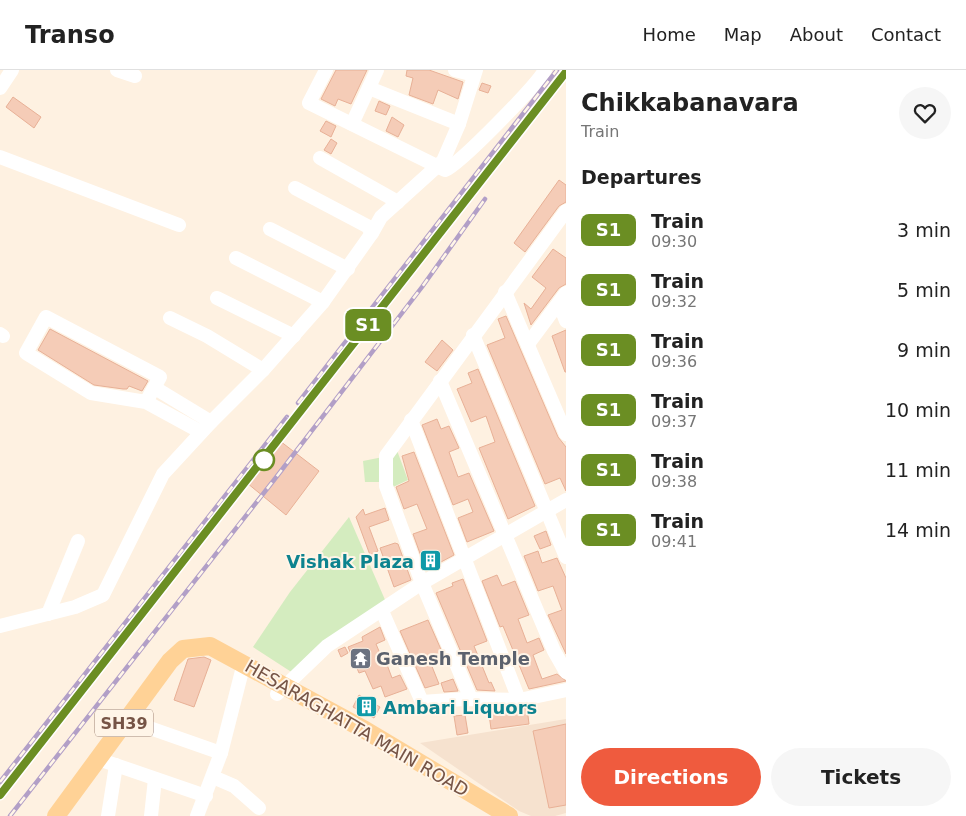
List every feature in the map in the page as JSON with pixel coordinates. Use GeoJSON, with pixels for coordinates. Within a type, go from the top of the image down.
{"type":"FeatureCollection","features":[{"type":"Feature","properties":{"kind":"main road","name":"HESARAGHATTA MAIN ROAD"},"geometry":{"type":"LineString","coordinates":[[56,816],[170,661],[183,648],[210,646],[243,669],[489,816]]}},
{"type":"Feature","properties":{"kind":"main road","name":"HESARAGHATTA MAIN ROAD"},"geometry":{"type":"LineString","coordinates":[[280,690],[365,730],[509,816]]}},
{"type":"Feature","properties":{"kind":"street"},"geometry":{"type":"LineString","coordinates":[[0,88],[12,70]]}},
{"type":"Feature","properties":{"kind":"street"},"geometry":{"type":"LineString","coordinates":[[117,70],[135,76]]}},
{"type":"Feature","properties":{"kind":"street"},"geometry":{"type":"LineString","coordinates":[[326,70],[308,103],[445,170],[450,168],[499,121],[540,79],[545,70]]}},
{"type":"Feature","properties":{"kind":"street"},"geometry":{"type":"LineString","coordinates":[[352,124],[377,70]]}},
{"type":"Feature","properties":{"kind":"street"},"geometry":{"type":"LineString","coordinates":[[0,624],[15,624],[75,607],[103,595],[163,474],[201,432],[263,370],[323,302],[348,269],[372,233],[380,217],[439,167],[460,124],[475,73],[455,70]]}},
{"type":"Feature","properties":{"kind":"street"},"geometry":{"type":"LineString","coordinates":[[369,88],[460,124]]}},
{"type":"Feature","properties":{"kind":"street"},"geometry":{"type":"LineString","coordinates":[[0,157],[179,225]]}},
{"type":"Feature","properties":{"kind":"street"},"geometry":{"type":"LineString","coordinates":[[320,158],[398,202]]}},
{"type":"Feature","properties":{"kind":"street"},"geometry":{"type":"LineString","coordinates":[[295,188],[367,226],[372,233]]}},
{"type":"Feature","properties":{"kind":"street"},"geometry":{"type":"LineString","coordinates":[[470,700],[422,583],[386,486],[386,456],[473,335],[566,212]]}},
{"type":"Feature","properties":{"kind":"street"},"geometry":{"type":"LineString","coordinates":[[270,229],[348,269]]}},
{"type":"Feature","properties":{"kind":"street"},"geometry":{"type":"LineString","coordinates":[[236,258],[323,302]]}},
{"type":"Feature","properties":{"kind":"street"},"geometry":{"type":"LineString","coordinates":[[506,292],[565,430]]}},
{"type":"Feature","properties":{"kind":"street"},"geometry":{"type":"LineString","coordinates":[[217,298],[294,336]]}},
{"type":"Feature","properties":{"kind":"street"},"geometry":{"type":"LineString","coordinates":[[528,344],[562,298]]}},
{"type":"Feature","properties":{"kind":"street"},"geometry":{"type":"LineString","coordinates":[[562,298],[566,321]]}},
{"type":"Feature","properties":{"kind":"street"},"geometry":{"type":"LineString","coordinates":[[146,402],[160,377],[46,317],[26,353],[91,393],[146,402],[201,432]]}},
{"type":"Feature","properties":{"kind":"street"},"geometry":{"type":"LineString","coordinates":[[170,318],[207,336],[263,370]]}},
{"type":"Feature","properties":{"kind":"street"},"geometry":{"type":"LineString","coordinates":[[473,335],[548,510],[566,557]]}},
{"type":"Feature","properties":{"kind":"street"},"geometry":{"type":"LineString","coordinates":[[440,381],[554,651],[566,672]]}},
{"type":"Feature","properties":{"kind":"street"},"geometry":{"type":"LineString","coordinates":[[155,388],[211,422]]}},
{"type":"Feature","properties":{"kind":"street"},"geometry":{"type":"LineString","coordinates":[[411,420],[519,700]]}},
{"type":"Feature","properties":{"kind":"street"},"geometry":{"type":"LineString","coordinates":[[280,690],[327,646],[422,583],[566,500]]}},
{"type":"Feature","properties":{"kind":"street"},"geometry":{"type":"LineString","coordinates":[[48,614],[78,541]]}},
{"type":"Feature","properties":{"kind":"street"},"geometry":{"type":"LineString","coordinates":[[382,611],[422,702],[519,700],[566,690]]}},
{"type":"Feature","properties":{"kind":"street"},"geometry":{"type":"LineString","coordinates":[[197,816],[222,753],[243,669]]}},
{"type":"Feature","properties":{"kind":"street"},"geometry":{"type":"LineString","coordinates":[[126,720],[222,753]]}},
{"type":"Feature","properties":{"kind":"street"},"geometry":{"type":"LineString","coordinates":[[98,759],[206,796]]}},
{"type":"Feature","properties":{"kind":"street"},"geometry":{"type":"LineString","coordinates":[[108,816],[116,765]]}},
{"type":"Feature","properties":{"kind":"street"},"geometry":{"type":"LineString","coordinates":[[213,777],[234,786],[259,808]]}},
{"type":"Feature","properties":{"kind":"street"},"geometry":{"type":"LineString","coordinates":[[151,816],[155,779]]}},
{"type":"Feature","properties":{"kind":"shaded area"},"geometry":{"type":"Polygon","coordinates":[[[566,719],[566,813],[555,816],[531,816],[519,811],[420,743],[566,719]]]}},
{"type":"Feature","properties":{"kind":"green space"},"geometry":{"type":"Polygon","coordinates":[[[395,445],[408,480],[393,487],[387,485],[395,445]]]}},
{"type":"Feature","properties":{"kind":"green space"},"geometry":{"type":"Polygon","coordinates":[[[383,457],[384,482],[365,482],[363,461],[383,457]]]}},
{"type":"Feature","properties":{"kind":"green space"},"geometry":{"type":"Polygon","coordinates":[[[349,517],[386,602],[296,675],[253,647],[290,592],[349,517]]]}},
{"type":"Feature","properties":{"kind":"building"},"geometry":{"type":"Polygon","coordinates":[[[336,70],[367,70],[351,104],[338,99],[335,106],[321,99],[336,70]]]}},
{"type":"Feature","properties":{"kind":"building"},"geometry":{"type":"Polygon","coordinates":[[[407,70],[429,70],[463,82],[458,99],[438,90],[433,104],[409,95],[413,78],[406,76],[407,70]]]}},
{"type":"Feature","properties":{"kind":"building"},"geometry":{"type":"Polygon","coordinates":[[[482,83],[491,86],[488,93],[479,90],[482,83]]]}},
{"type":"Feature","properties":{"kind":"building"},"geometry":{"type":"Polygon","coordinates":[[[13,97],[41,117],[34,128],[6,107],[13,97]]]}},
{"type":"Feature","properties":{"kind":"building"},"geometry":{"type":"Polygon","coordinates":[[[379,101],[390,106],[386,115],[375,111],[379,101]]]}},
{"type":"Feature","properties":{"kind":"building"},"geometry":{"type":"Polygon","coordinates":[[[392,117],[404,125],[398,137],[386,131],[392,117]]]}},
{"type":"Feature","properties":{"kind":"building"},"geometry":{"type":"Polygon","coordinates":[[[326,121],[336,126],[331,137],[320,131],[326,121]]]}},
{"type":"Feature","properties":{"kind":"building"},"geometry":{"type":"Polygon","coordinates":[[[331,139],[337,143],[331,154],[324,150],[331,139]]]}},
{"type":"Feature","properties":{"kind":"building"},"geometry":{"type":"Polygon","coordinates":[[[559,180],[566,185],[566,202],[559,206],[525,252],[514,243],[559,180]]]}},
{"type":"Feature","properties":{"kind":"building"},"geometry":{"type":"Polygon","coordinates":[[[553,249],[566,258],[566,284],[559,288],[531,325],[524,303],[531,309],[546,288],[532,277],[553,249]]]}},
{"type":"Feature","properties":{"kind":"building"},"geometry":{"type":"Polygon","coordinates":[[[506,316],[558,437],[566,447],[566,491],[560,478],[545,484],[487,345],[505,338],[498,319],[506,316]]]}},
{"type":"Feature","properties":{"kind":"building"},"geometry":{"type":"Polygon","coordinates":[[[50,329],[148,381],[142,391],[129,386],[127,389],[123,389],[94,385],[38,350],[50,329]]]}},
{"type":"Feature","properties":{"kind":"building"},"geometry":{"type":"Polygon","coordinates":[[[566,330],[566,372],[565,372],[552,336],[566,330]]]}},
{"type":"Feature","properties":{"kind":"building"},"geometry":{"type":"Polygon","coordinates":[[[442,340],[453,350],[437,371],[425,362],[442,340]]]}},
{"type":"Feature","properties":{"kind":"building"},"geometry":{"type":"Polygon","coordinates":[[[478,369],[535,506],[508,519],[479,448],[495,442],[486,416],[471,422],[457,389],[472,383],[468,373],[478,369]]]}},
{"type":"Feature","properties":{"kind":"building"},"geometry":{"type":"Polygon","coordinates":[[[437,419],[441,429],[449,426],[459,448],[449,452],[458,477],[469,473],[494,531],[467,542],[458,518],[473,512],[468,499],[453,505],[422,425],[437,419]]]}},
{"type":"Feature","properties":{"kind":"building"},"geometry":{"type":"Polygon","coordinates":[[[280,441],[319,471],[286,515],[247,483],[280,441]]]}},
{"type":"Feature","properties":{"kind":"building"},"geometry":{"type":"Polygon","coordinates":[[[414,452],[454,555],[426,570],[413,534],[427,529],[417,504],[404,509],[396,487],[409,481],[402,456],[414,452]]]}},
{"type":"Feature","properties":{"kind":"building"},"geometry":{"type":"Polygon","coordinates":[[[385,508],[389,520],[369,527],[378,551],[370,555],[356,517],[363,509],[365,515],[385,508]]]}},
{"type":"Feature","properties":{"kind":"building"},"geometry":{"type":"Polygon","coordinates":[[[546,531],[551,545],[540,549],[534,536],[546,531]]]}},
{"type":"Feature","properties":{"kind":"building"},"geometry":{"type":"Polygon","coordinates":[[[395,543],[398,544],[411,580],[394,587],[380,548],[395,543]]]}},
{"type":"Feature","properties":{"kind":"building"},"geometry":{"type":"Polygon","coordinates":[[[538,551],[542,563],[557,558],[566,578],[566,654],[548,615],[562,610],[553,586],[538,591],[524,556],[538,551]]]}},
{"type":"Feature","properties":{"kind":"building"},"geometry":{"type":"Polygon","coordinates":[[[497,575],[502,586],[515,581],[529,615],[518,619],[527,643],[539,638],[544,650],[533,655],[542,679],[557,674],[566,681],[529,689],[503,626],[500,627],[482,581],[497,575]]]}},
{"type":"Feature","properties":{"kind":"building"},"geometry":{"type":"Polygon","coordinates":[[[463,579],[487,641],[474,646],[489,683],[491,682],[495,691],[477,690],[436,593],[453,586],[452,583],[463,579]]]}},
{"type":"Feature","properties":{"kind":"building"},"geometry":{"type":"Polygon","coordinates":[[[428,620],[443,654],[429,659],[439,684],[425,688],[400,631],[428,620]]]}},
{"type":"Feature","properties":{"kind":"building"},"geometry":{"type":"Polygon","coordinates":[[[380,627],[385,640],[376,644],[384,663],[386,662],[392,678],[400,675],[407,689],[385,697],[381,686],[373,689],[365,671],[359,673],[348,647],[363,641],[362,637],[380,627]]]}},
{"type":"Feature","properties":{"kind":"building"},"geometry":{"type":"Polygon","coordinates":[[[345,647],[348,653],[341,657],[338,650],[345,647]]]}},
{"type":"Feature","properties":{"kind":"building"},"geometry":{"type":"Polygon","coordinates":[[[204,657],[211,660],[194,707],[174,700],[188,659],[204,657]]]}},
{"type":"Feature","properties":{"kind":"building"},"geometry":{"type":"Polygon","coordinates":[[[453,679],[458,691],[444,692],[441,683],[453,679]]]}},
{"type":"Feature","properties":{"kind":"building","name":"Ambari Liquors"},"geometry":{"type":"Polygon","coordinates":[[[359,695],[380,707],[374,718],[353,707],[359,695]]]}},
{"type":"Feature","properties":{"kind":"building"},"geometry":{"type":"Polygon","coordinates":[[[527,708],[529,724],[491,729],[489,714],[527,708]]]}},
{"type":"Feature","properties":{"kind":"building"},"geometry":{"type":"Polygon","coordinates":[[[465,715],[468,733],[457,735],[454,716],[465,715]]]}},
{"type":"Feature","properties":{"kind":"building"},"geometry":{"type":"Polygon","coordinates":[[[566,724],[566,805],[549,808],[533,731],[566,724]]]}},
{"type":"Feature","properties":{"kind":"railway"},"geometry":{"type":"LineString","coordinates":[[298,403],[557,70]]}},
{"type":"Feature","properties":{"kind":"railway"},"geometry":{"type":"LineString","coordinates":[[0,795],[566,72]]}},
{"type":"Feature","properties":{"kind":"railway"},"geometry":{"type":"LineString","coordinates":[[10,816],[274,480],[422,287],[485,199]]}},
{"type":"Feature","properties":{"kind":"railway"},"geometry":{"type":"LineString","coordinates":[[0,782],[287,417]]}},
{"type":"Feature","properties":{"kind":"train","name":"S1"},"geometry":{"type":"LineString","coordinates":[[0,795],[276,445],[566,72]]}},
{"type":"Feature","properties":{"kind":"place","name":"Vishak Plaza"},"geometry":{"type":"Point","coordinates":[430,561]}},
{"type":"Feature","properties":{"kind":"place","name":"Ganesh Temple"},"geometry":{"type":"Point","coordinates":[360,658]}},
{"type":"Feature","properties":{"kind":"place","name":"Ambari Liquors"},"geometry":{"type":"Point","coordinates":[367,707]}}]}
